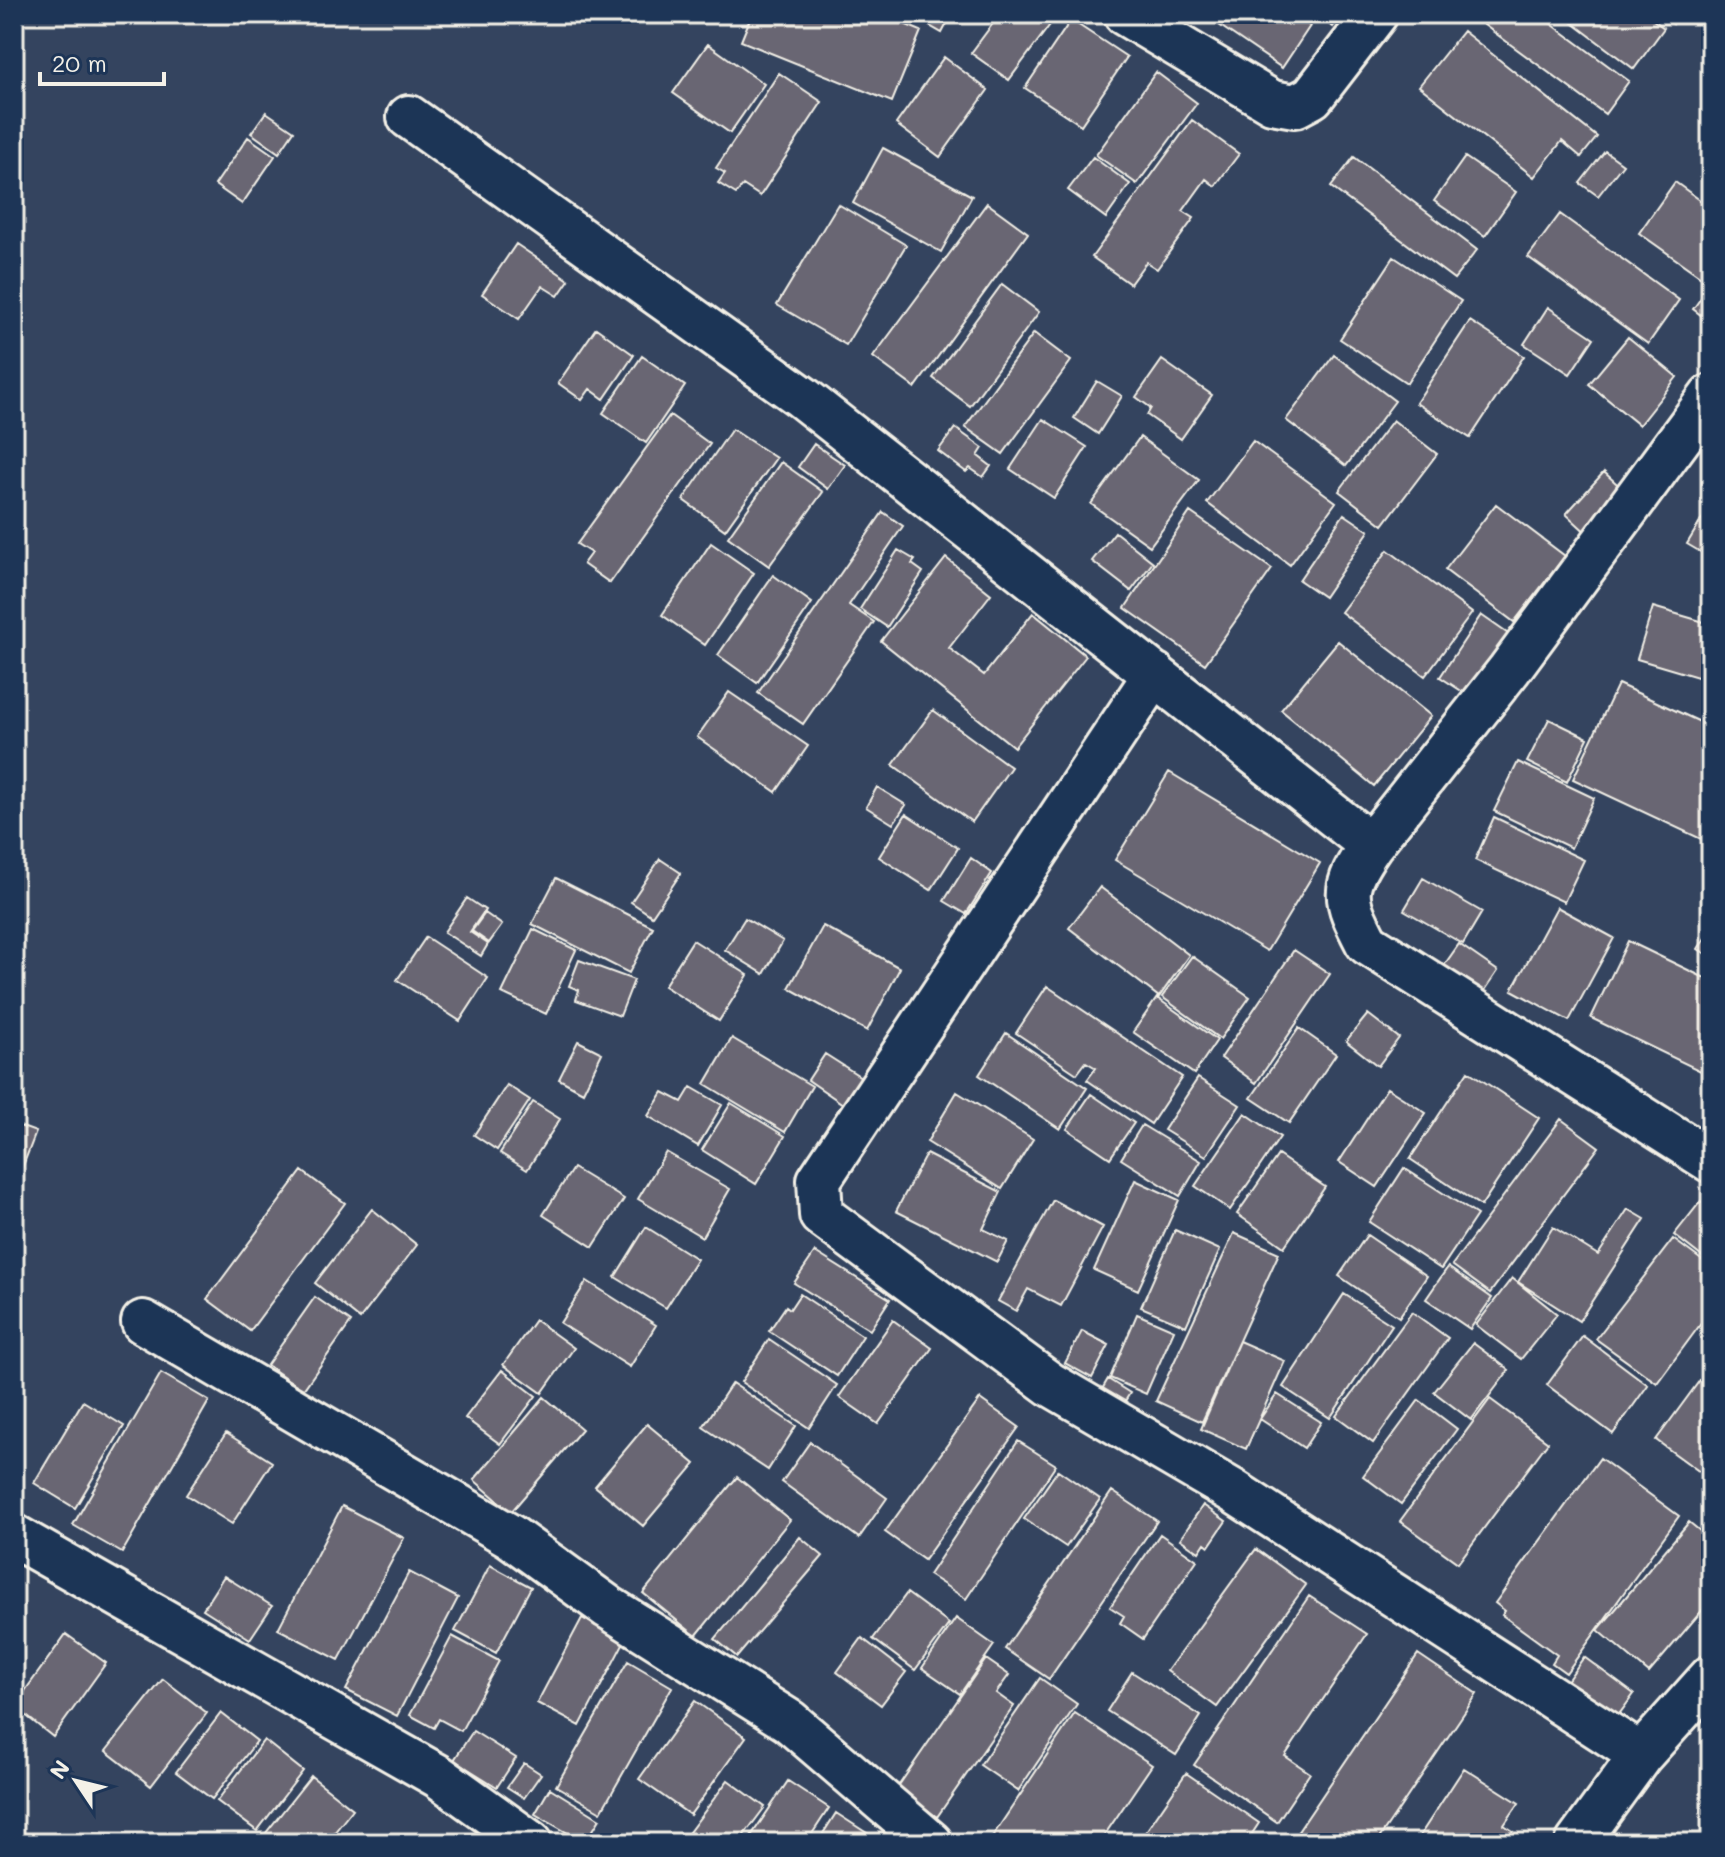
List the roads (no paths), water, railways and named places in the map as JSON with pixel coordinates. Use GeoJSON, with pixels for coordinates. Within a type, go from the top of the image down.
{"type":"FeatureCollection","features":[{"type":"Feature","properties":{"kind":"street"},"geometry":{"type":"LineString","coordinates":[[1125,14],[1272,102],[1295,106],[1312,97],[1376,14]]}},
{"type":"Feature","properties":{"kind":"street"},"geometry":{"type":"LineString","coordinates":[[409,117],[802,397],[1371,845]]}},
{"type":"Feature","properties":{"kind":"street"},"geometry":{"type":"LineString","coordinates":[[1711,396],[1509,670],[1371,845],[1353,872],[1347,904],[1367,943],[1711,1161]]}},
{"type":"Feature","properties":{"kind":"street"},"geometry":{"type":"LineString","coordinates":[[1155,674],[819,1180],[821,1215],[1050,1384],[1233,1491],[1641,1755]]}},
{"type":"Feature","properties":{"kind":"street"},"geometry":{"type":"LineString","coordinates":[[143,1322],[510,1536],[608,1607],[789,1721],[931,1843]]}},
{"type":"Feature","properties":{"kind":"street"},"geometry":{"type":"LineString","coordinates":[[14,1536],[438,1776],[531,1843]]}},
{"type":"Feature","properties":{"kind":"street"},"geometry":{"type":"LineString","coordinates":[[1577,1843],[1641,1755],[1711,1677]]}}]}
